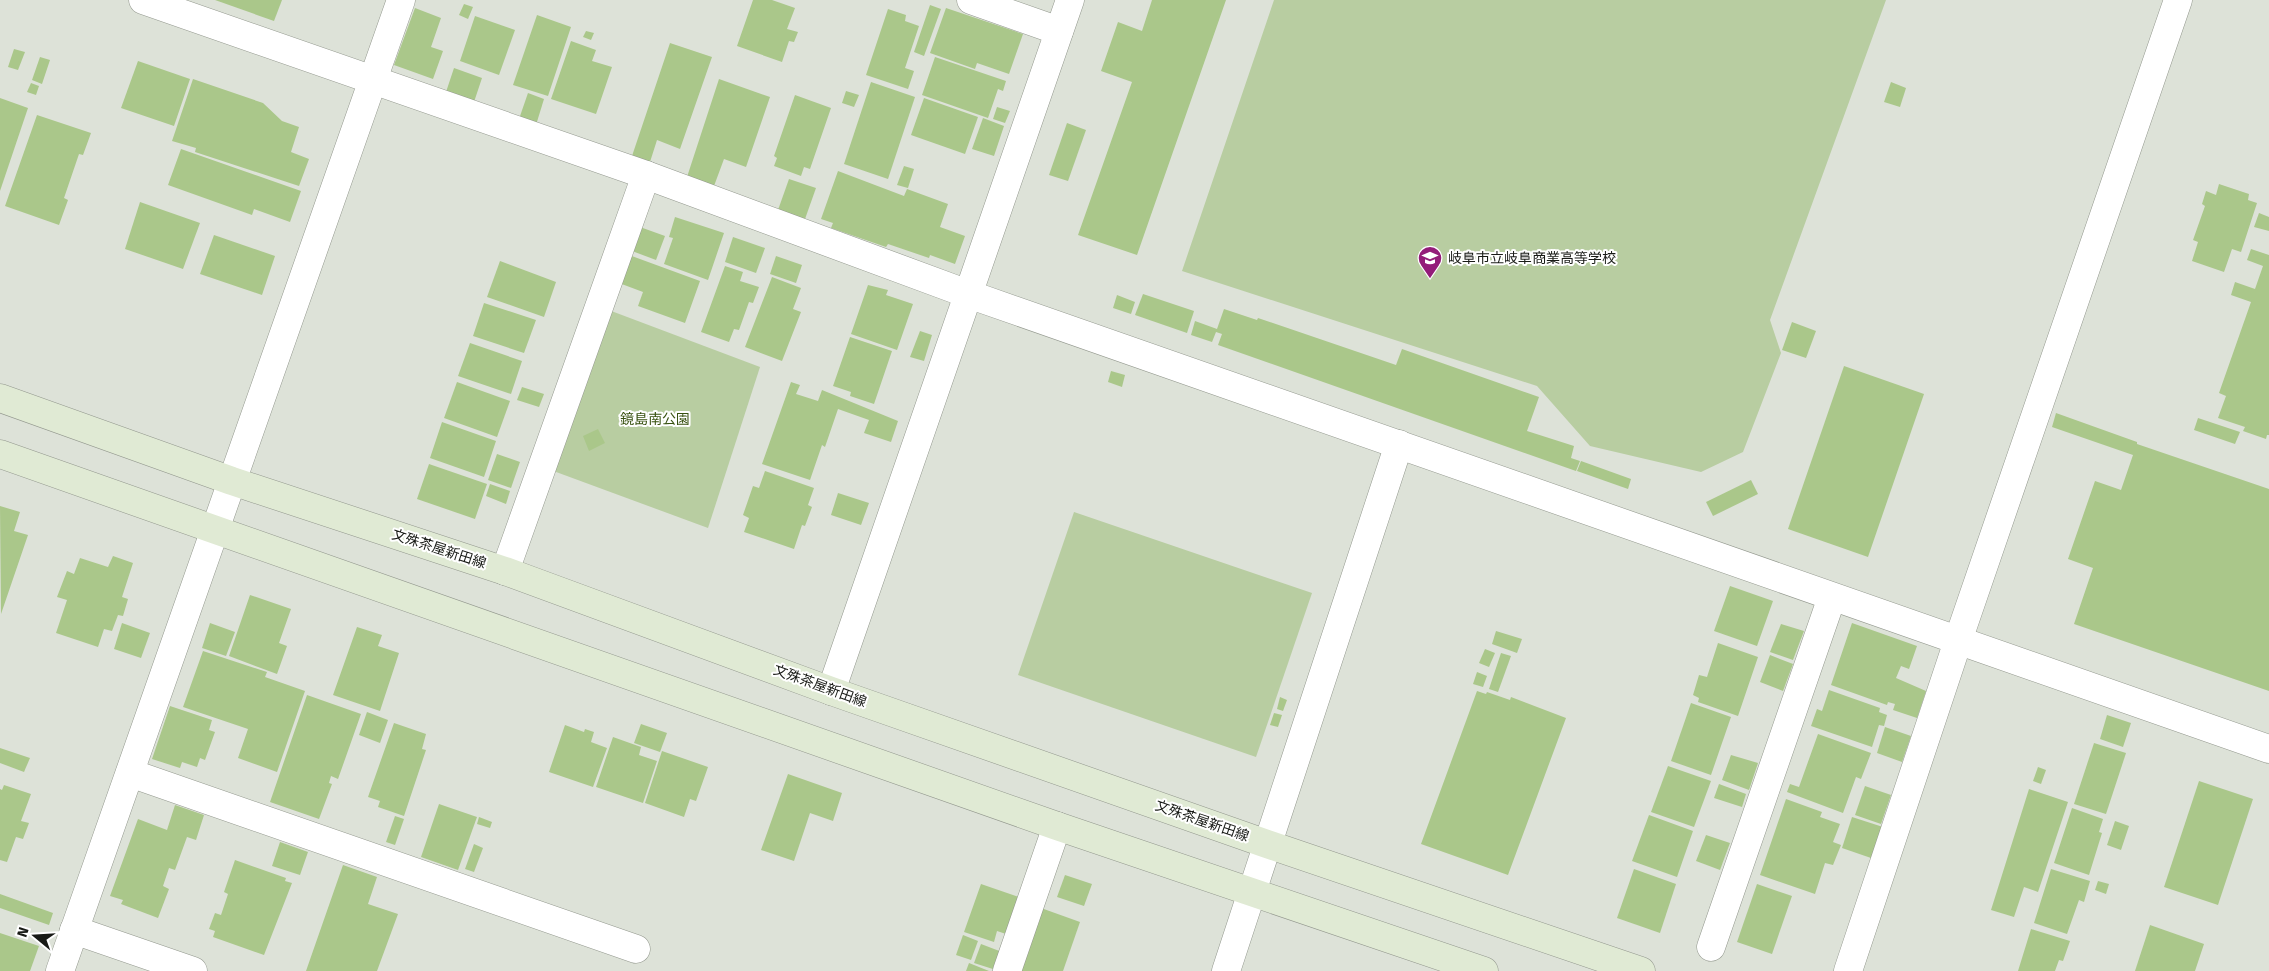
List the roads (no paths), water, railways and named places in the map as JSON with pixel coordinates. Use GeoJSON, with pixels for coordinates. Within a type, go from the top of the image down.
{"type":"FeatureCollection","features":[{"type":"Feature","properties":{"kind":"main road","name":"文殊茶屋新田線"},"geometry":{"type":"LineString","coordinates":[[0,398],[232,481],[505,571],[831,691],[1267,844],[1641,971]]}},
{"type":"Feature","properties":{"kind":"main road"},"geometry":{"type":"LineString","coordinates":[[0,454],[216,528],[1057,826],[1484,971]]}},
{"type":"Feature","properties":{"kind":"street"},"geometry":{"type":"LineString","coordinates":[[142,0],[646,175],[968,294],[2269,750]]}},
{"type":"Feature","properties":{"kind":"street"},"geometry":{"type":"LineString","coordinates":[[60,971],[401,0]]}},
{"type":"Feature","properties":{"kind":"street"},"geometry":{"type":"LineString","coordinates":[[971,0],[1059,31]]}},
{"type":"Feature","properties":{"kind":"street"},"geometry":{"type":"LineString","coordinates":[[831,691],[1070,0]]}},
{"type":"Feature","properties":{"kind":"street"},"geometry":{"type":"LineString","coordinates":[[1848,971],[1958,642],[2178,0]]}},
{"type":"Feature","properties":{"kind":"street"},"geometry":{"type":"LineString","coordinates":[[505,571],[646,175]]}},
{"type":"Feature","properties":{"kind":"street"},"geometry":{"type":"LineString","coordinates":[[1226,971],[1399,444]]}},
{"type":"Feature","properties":{"kind":"street"},"geometry":{"type":"LineString","coordinates":[[1711,946],[1832,596]]}},
{"type":"Feature","properties":{"kind":"street"},"geometry":{"type":"LineString","coordinates":[[130,773],[636,949]]}},
{"type":"Feature","properties":{"kind":"street"},"geometry":{"type":"LineString","coordinates":[[1007,971],[1057,826]]}},
{"type":"Feature","properties":{"kind":"street"},"geometry":{"type":"LineString","coordinates":[[74,930],[194,971]]}},
{"type":"Feature","properties":{"kind":"place","name":"岐阜市立岐阜商業高等学校"},"geometry":{"type":"Point","coordinates":[1430,279]}},
{"type":"Feature","properties":{"kind":"park label","name":"鏡島南公園"},"geometry":{"type":"Point","coordinates":[655,419]}}]}
